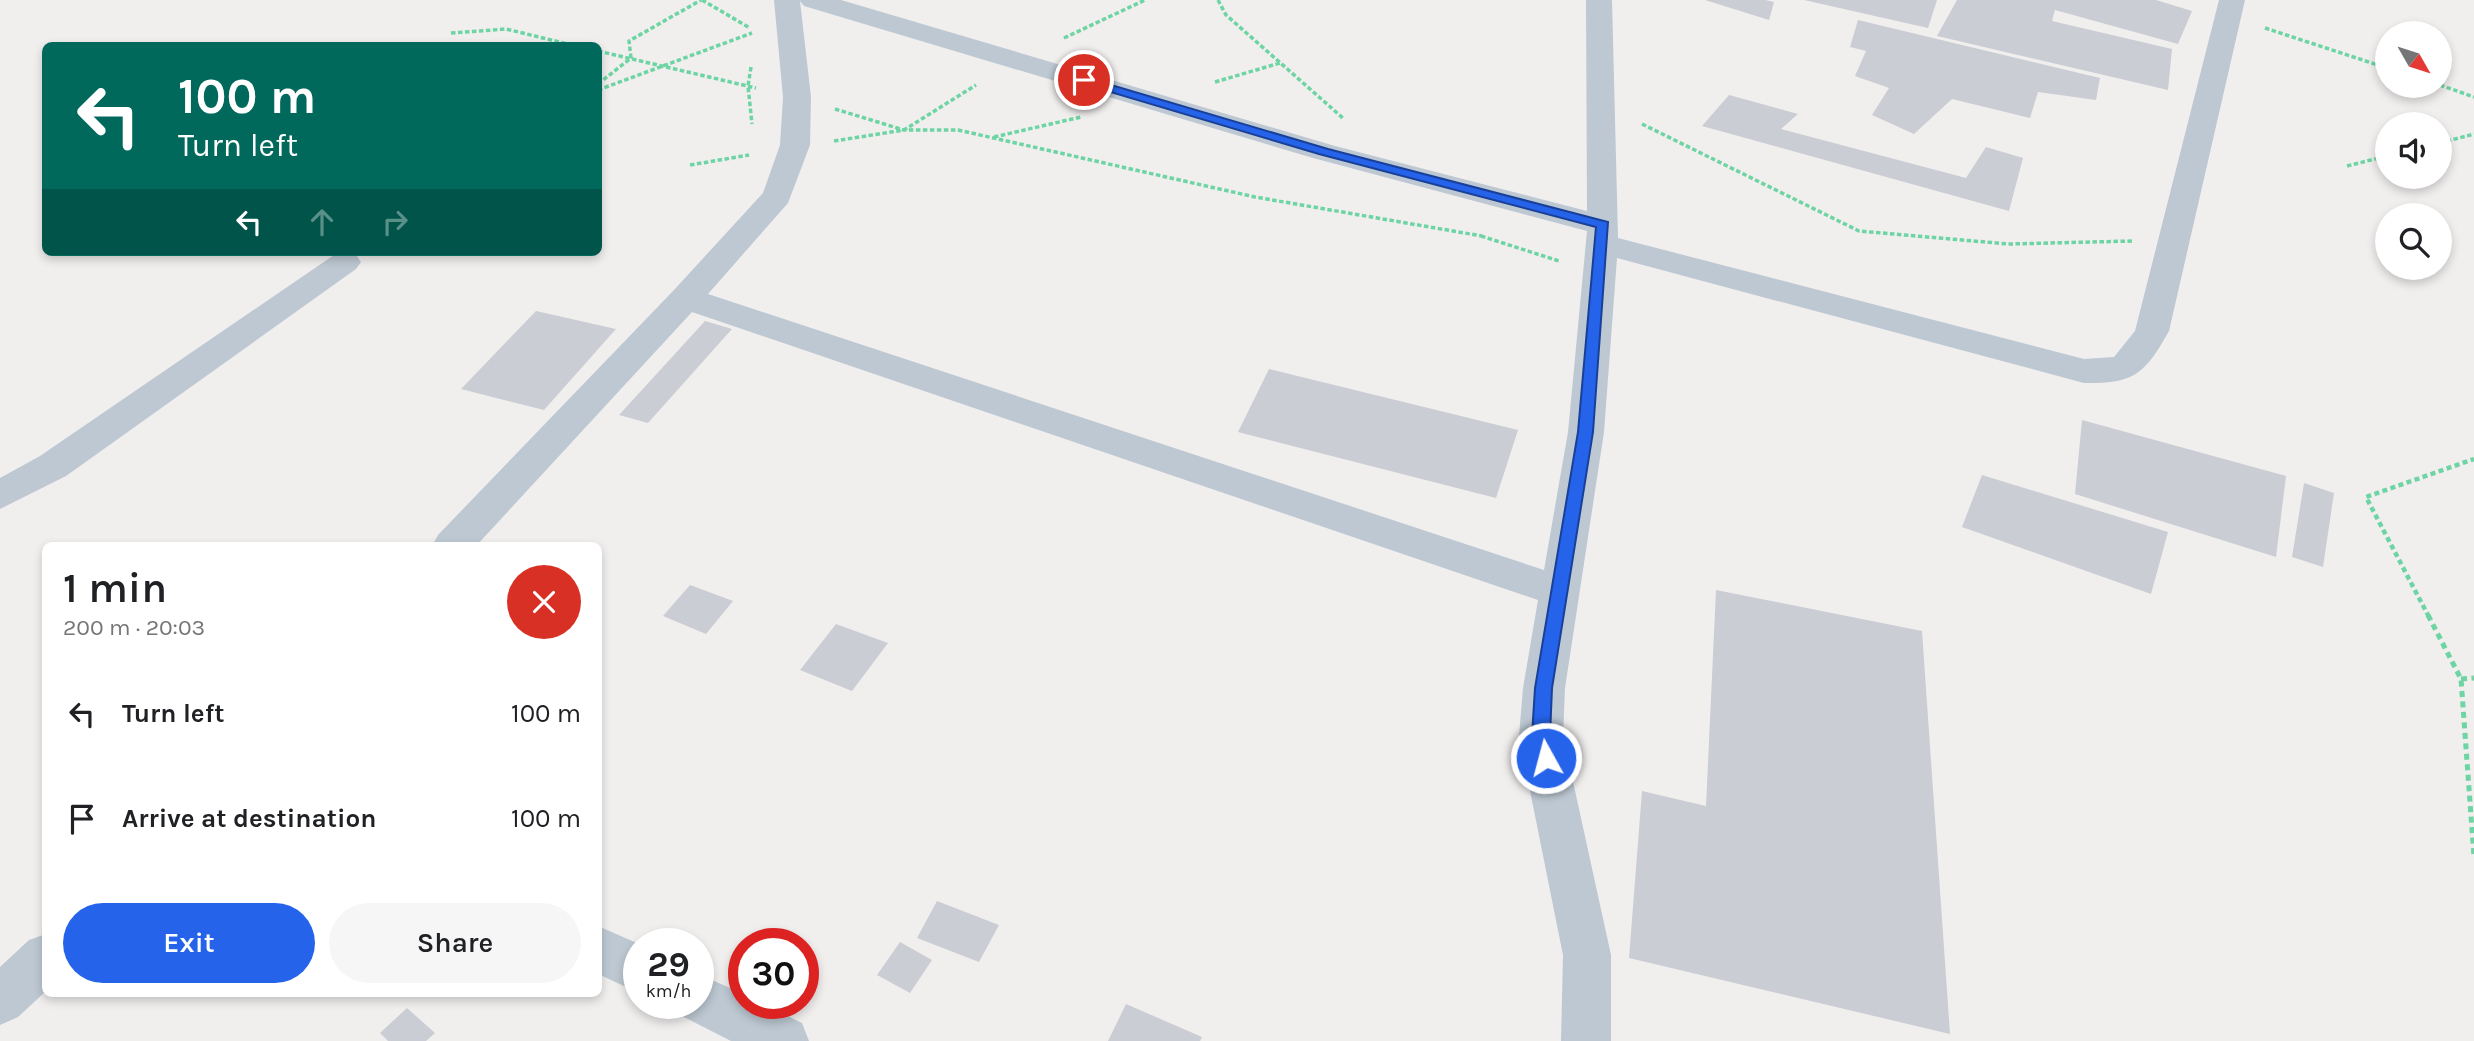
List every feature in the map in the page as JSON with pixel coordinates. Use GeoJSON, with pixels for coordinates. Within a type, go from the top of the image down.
{"type":"FeatureCollection","features":[{"type":"Feature","properties":{"kind":"street"},"geometry":{"type":"LineString","coordinates":[[456,542],[686,298],[777,196],[795,145],[797,97],[787,0]]}},
{"type":"Feature","properties":{"kind":"street"},"geometry":{"type":"LineString","coordinates":[[813,0],[1603,234],[2084,371],[2118,372],[2137,358],[2152,331],[2230,8]]}},
{"type":"Feature","properties":{"kind":"street"},"geometry":{"type":"LineString","coordinates":[[1586,1041],[1587,955],[1541,736],[1544,688],[1586,432],[1603,234],[1599,0]]}},
{"type":"Feature","properties":{"kind":"street"},"geometry":{"type":"LineString","coordinates":[[0,495],[53,466],[345,262]]}},
{"type":"Feature","properties":{"kind":"street"},"geometry":{"type":"LineString","coordinates":[[686,298],[1560,591]]}},
{"type":"Feature","properties":{"kind":"street"},"geometry":{"type":"LineString","coordinates":[[602,950],[623,961]]}},
{"type":"Feature","properties":{"kind":"street"},"geometry":{"type":"LineString","coordinates":[[0,1000],[42,961]]}},
{"type":"Feature","properties":{"kind":"street"},"geometry":{"type":"LineString","coordinates":[[714,1006],[784,1041]]}},
{"type":"Feature","properties":{"kind":"path"},"geometry":{"type":"LineString","coordinates":[[631,58],[629,41],[701,0],[757,32]]}},
{"type":"Feature","properties":{"kind":"path"},"geometry":{"type":"LineString","coordinates":[[904,130],[1016,60],[1145,0]]}},
{"type":"Feature","properties":{"kind":"path"},"geometry":{"type":"LineString","coordinates":[[2230,8],[2375,63]]}},
{"type":"Feature","properties":{"kind":"path"},"geometry":{"type":"LineString","coordinates":[[450,33],[506,29],[560,42]]}},
{"type":"Feature","properties":{"kind":"path"},"geometry":{"type":"LineString","coordinates":[[755,45],[757,32]]}},
{"type":"Feature","properties":{"kind":"path"},"geometry":{"type":"LineString","coordinates":[[602,88],[659,65],[757,32]]}},
{"type":"Feature","properties":{"kind":"path"},"geometry":{"type":"LineString","coordinates":[[602,52],[797,97],[904,130],[958,130],[1255,197],[1482,236]]}},
{"type":"Feature","properties":{"kind":"path"},"geometry":{"type":"LineString","coordinates":[[602,81],[631,58]]}},
{"type":"Feature","properties":{"kind":"path"},"geometry":{"type":"LineString","coordinates":[[752,59],[748,86],[753,136]]}},
{"type":"Feature","properties":{"kind":"path"},"geometry":{"type":"LineString","coordinates":[[2452,89],[2474,97]]}},
{"type":"Feature","properties":{"kind":"path"},"geometry":{"type":"LineString","coordinates":[[1600,104],[1858,231],[2008,244],[2174,240]]}},
{"type":"Feature","properties":{"kind":"path"},"geometry":{"type":"LineString","coordinates":[[2452,140],[2474,134]]}},
{"type":"Feature","properties":{"kind":"path"},"geometry":{"type":"LineString","coordinates":[[755,149],[761,212]]}},
{"type":"Feature","properties":{"kind":"path"},"geometry":{"type":"LineString","coordinates":[[2347,166],[2375,159]]}},
{"type":"Feature","properties":{"kind":"path"},"geometry":{"type":"LineString","coordinates":[[2474,459],[2366,497],[2461,679],[2474,857]]}},
{"type":"Feature","properties":{"kind":"path"},"geometry":{"type":"LineString","coordinates":[[2461,679],[2474,678]]}},
{"type":"Feature","properties":{"kind":"building"},"geometry":{"type":"Polygon","coordinates":[[[1705,0],[1765,0],[1774,2],[1769,20],[1705,0]]]}},
{"type":"Feature","properties":{"kind":"building"},"geometry":{"type":"Polygon","coordinates":[[[1804,0],[1937,0],[1928,28],[1804,0]]]}},
{"type":"Feature","properties":{"kind":"building"},"geometry":{"type":"Polygon","coordinates":[[[1957,0],[2156,0],[2192,11],[2178,44],[2055,10],[2052,21],[2172,49],[2168,90],[1937,36],[1957,0]]]}},
{"type":"Feature","properties":{"kind":"building"},"geometry":{"type":"Polygon","coordinates":[[[1858,20],[2100,78],[2096,100],[2038,92],[2030,118],[1952,99],[1914,134],[1872,115],[1889,88],[1855,76],[1866,51],[1850,47],[1858,20]]]}},
{"type":"Feature","properties":{"kind":"building"},"geometry":{"type":"Polygon","coordinates":[[[1729,95],[1798,114],[1781,129],[1966,178],[1986,147],[2023,158],[2009,211],[1702,126],[1729,95]]]}},
{"type":"Feature","properties":{"kind":"building"},"geometry":{"type":"Polygon","coordinates":[[[536,311],[616,329],[544,410],[461,389],[536,311]]]}},
{"type":"Feature","properties":{"kind":"building"},"geometry":{"type":"Polygon","coordinates":[[[705,321],[732,329],[648,423],[619,415],[705,321]]]}},
{"type":"Feature","properties":{"kind":"building"},"geometry":{"type":"Polygon","coordinates":[[[1269,369],[1518,430],[1496,498],[1238,432],[1269,369]]]}},
{"type":"Feature","properties":{"kind":"building"},"geometry":{"type":"Polygon","coordinates":[[[2082,420],[2286,476],[2276,557],[2075,494],[2082,420]]]}},
{"type":"Feature","properties":{"kind":"building"},"geometry":{"type":"Polygon","coordinates":[[[1982,475],[2168,532],[2151,594],[1962,527],[1982,475]]]}},
{"type":"Feature","properties":{"kind":"building"},"geometry":{"type":"Polygon","coordinates":[[[2304,483],[2334,493],[2323,567],[2292,557],[2304,483]]]}},
{"type":"Feature","properties":{"kind":"building"},"geometry":{"type":"Polygon","coordinates":[[[690,585],[733,601],[706,634],[663,616],[690,585]]]}},
{"type":"Feature","properties":{"kind":"building"},"geometry":{"type":"Polygon","coordinates":[[[1716,590],[1922,631],[1950,1034],[1629,958],[1642,791],[1706,806],[1716,590]]]}},
{"type":"Feature","properties":{"kind":"building"},"geometry":{"type":"Polygon","coordinates":[[[836,624],[888,643],[852,691],[800,670],[836,624]]]}},
{"type":"Feature","properties":{"kind":"building"},"geometry":{"type":"Polygon","coordinates":[[[937,901],[999,925],[979,962],[917,938],[937,901]]]}},
{"type":"Feature","properties":{"kind":"building"},"geometry":{"type":"Polygon","coordinates":[[[900,942],[932,960],[910,993],[877,975],[900,942]]]}},
{"type":"Feature","properties":{"kind":"building"},"geometry":{"type":"Polygon","coordinates":[[[1126,1004],[1202,1037],[1200,1041],[1108,1041],[1126,1004]]]}},
{"type":"Feature","properties":{"kind":"building"},"geometry":{"type":"Polygon","coordinates":[[[407,1008],[435,1033],[426,1041],[388,1041],[380,1033],[407,1008]]]}},
{"type":"Feature","properties":{"kind":"route"},"geometry":{"type":"LineString","coordinates":[[1084,80],[1324,152],[1603,225],[1586,432],[1544,688],[1541,736],[1546,758]]}}]}
